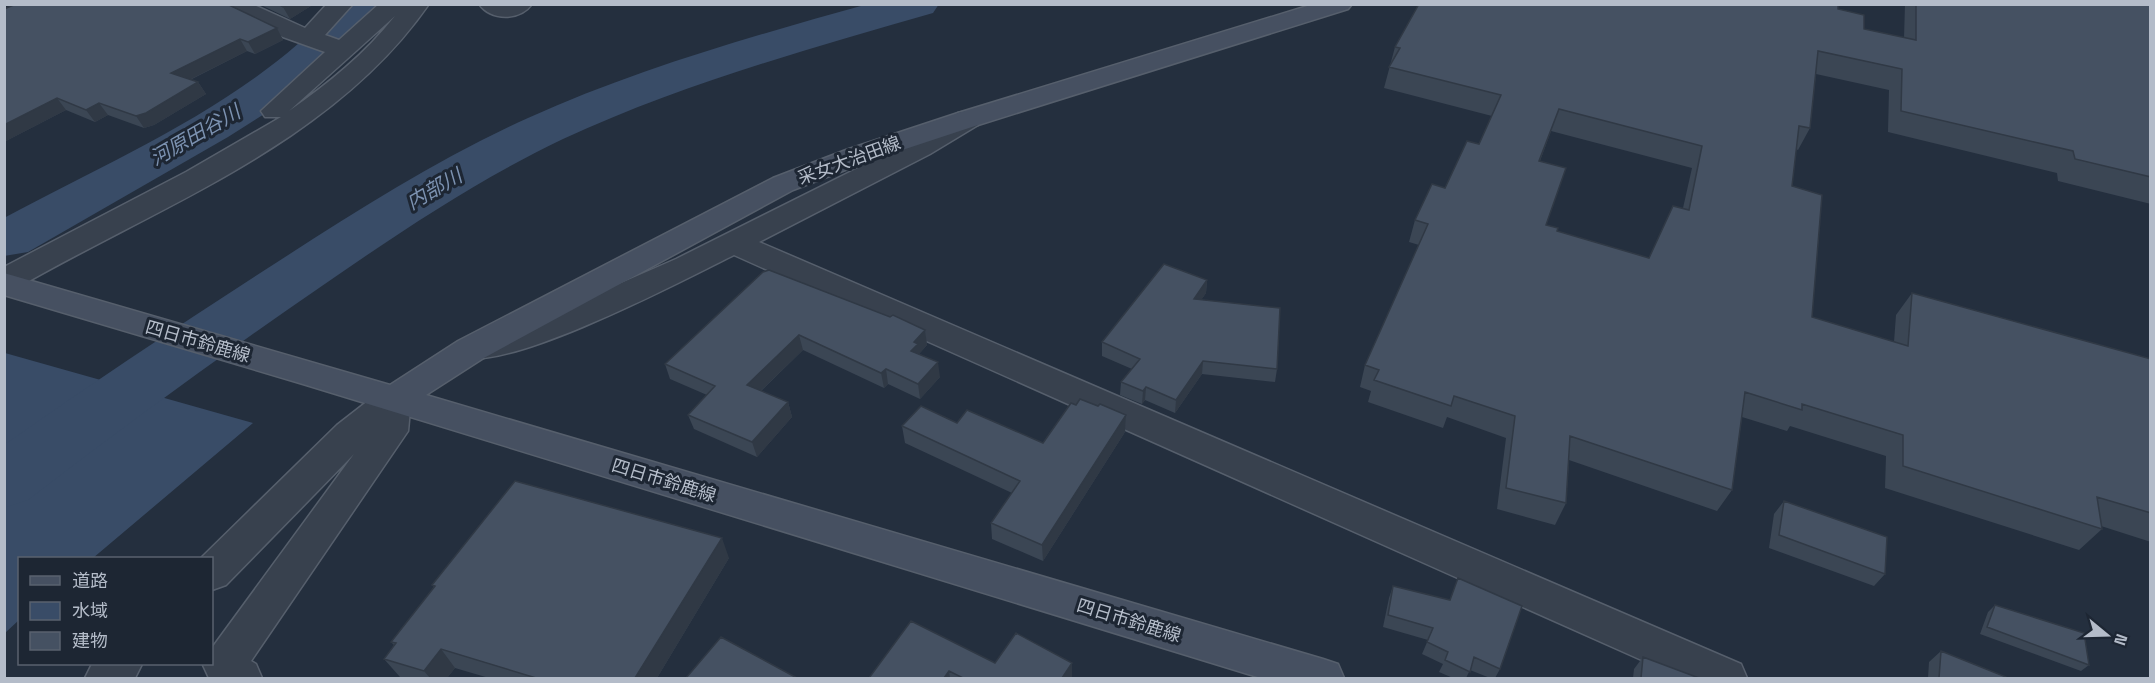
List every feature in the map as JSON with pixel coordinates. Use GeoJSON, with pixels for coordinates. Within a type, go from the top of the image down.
{"type":"FeatureCollection","features":[{"type":"Feature","properties":{"kind":"main road","name":"采女大治田線"},"geometry":{"type":"LineString","coordinates":[[394,399],[470,350],[783,184],[856,156],[968,119],[1340,4]]}},
{"type":"Feature","properties":{"kind":"main road","name":"四日市鈴鹿線"},"geometry":{"type":"LineString","coordinates":[[10,285],[1323,678]]}},
{"type":"Feature","properties":{"kind":"street"},"geometry":{"type":"LineString","coordinates":[[232,4],[325,44]]}},
{"type":"Feature","properties":{"kind":"street"},"geometry":{"type":"LineString","coordinates":[[217,167],[220,156],[294,94],[325,44],[341,4]]}},
{"type":"Feature","properties":{"kind":"street"},"geometry":{"type":"LineString","coordinates":[[325,44],[394,4]]}},
{"type":"Feature","properties":{"kind":"street"},"geometry":{"type":"LineString","coordinates":[[10,285],[64,245],[217,167],[311,108],[373,57],[417,4]]}},
{"type":"Feature","properties":{"kind":"street"},"geometry":{"type":"LineString","coordinates":[[491,4],[499,11],[520,4]]}},
{"type":"Feature","properties":{"kind":"street"},"geometry":{"type":"LineString","coordinates":[[470,350],[523,339],[736,244],[920,148],[968,119]]}},
{"type":"Feature","properties":{"kind":"street"},"geometry":{"type":"LineString","coordinates":[[736,244],[1726,678]]}},
{"type":"Feature","properties":{"kind":"street"},"geometry":{"type":"LineString","coordinates":[[213,572],[350,435],[394,399]]}},
{"type":"Feature","properties":{"kind":"street"},"geometry":{"type":"LineString","coordinates":[[241,678],[224,665],[390,431],[394,399]]}},
{"type":"Feature","properties":{"kind":"street"},"geometry":{"type":"LineString","coordinates":[[106,678],[119,665]]}},
{"type":"Feature","properties":{"kind":"water"},"geometry":{"type":"Polygon","coordinates":[[[5,353],[253,423],[94,557],[18,557],[18,621],[5,633],[5,353]]]}},
{"type":"Feature","properties":{"kind":"building"},"geometry":{"type":"Polygon","coordinates":[[[16,4],[227,4],[277,28],[248,42],[240,39],[171,73],[198,82],[146,113],[136,116],[99,103],[86,110],[57,98],[4,125],[4,9],[16,4]]]}},
{"type":"Feature","properties":{"kind":"building"},"geometry":{"type":"Polygon","coordinates":[[[1419,4],[1838,4],[1838,9],[1864,15],[1864,29],[1916,40],[1916,4],[2151,4],[2151,177],[2075,159],[2073,151],[1901,111],[1902,69],[1818,51],[1810,128],[1799,126],[1792,186],[1822,195],[1812,317],[1908,346],[1912,293],[2151,359],[2151,513],[2097,497],[2102,529],[1903,466],[1903,435],[1802,404],[1802,410],[1745,392],[1732,490],[1570,436],[1566,503],[1506,488],[1515,416],[1454,396],[1451,406],[1374,380],[1379,370],[1365,365],[1428,224],[1415,220],[1432,184],[1445,188],[1467,141],[1479,144],[1501,95],[1389,67],[1400,48],[1395,47],[1419,4]],[[1559,109],[1539,161],[1566,168],[1546,225],[1558,228],[1557,231],[1649,258],[1673,206],[1689,210],[1702,146],[1559,109]]]}},
{"type":"Feature","properties":{"kind":"building"},"geometry":{"type":"Polygon","coordinates":[[[1164,264],[1207,280],[1194,299],[1280,308],[1277,369],[1203,361],[1176,400],[1146,387],[1143,391],[1121,382],[1140,359],[1102,342],[1164,264]]]}},
{"type":"Feature","properties":{"kind":"building"},"geometry":{"type":"Polygon","coordinates":[[[769,270],[890,317],[893,315],[925,330],[914,342],[918,344],[911,351],[938,362],[918,384],[886,369],[881,373],[799,335],[747,385],[788,402],[752,442],[688,415],[715,386],[665,364],[763,272],[769,270]]]}},
{"type":"Feature","properties":{"kind":"building"},"geometry":{"type":"Polygon","coordinates":[[[1080,399],[1098,406],[1100,404],[1126,415],[1042,545],[991,523],[1020,481],[902,426],[921,406],[957,423],[967,410],[1043,443],[1071,403],[1076,405],[1080,399]]]}},
{"type":"Feature","properties":{"kind":"building"},"geometry":{"type":"Polygon","coordinates":[[[515,481],[722,538],[635,678],[536,678],[441,649],[424,671],[384,659],[396,643],[391,642],[435,586],[432,585],[515,481]]]}},
{"type":"Feature","properties":{"kind":"building"},"geometry":{"type":"Polygon","coordinates":[[[1784,501],[1887,537],[1885,574],[1779,535],[1784,501]]]}},
{"type":"Feature","properties":{"kind":"building"},"geometry":{"type":"Polygon","coordinates":[[[1458,578],[1522,606],[1500,669],[1474,657],[1470,672],[1445,660],[1448,652],[1427,642],[1433,628],[1388,615],[1393,586],[1450,600],[1458,578]]]}},
{"type":"Feature","properties":{"kind":"building"},"geometry":{"type":"Polygon","coordinates":[[[1995,605],[2084,633],[2089,665],[1987,627],[1995,605]]]}},
{"type":"Feature","properties":{"kind":"building"},"geometry":{"type":"Polygon","coordinates":[[[911,621],[995,663],[1016,633],[1072,663],[1062,678],[963,678],[949,671],[944,678],[869,678],[911,621]]]}},
{"type":"Feature","properties":{"kind":"building"},"geometry":{"type":"Polygon","coordinates":[[[721,637],[797,678],[686,678],[721,637]]]}},
{"type":"Feature","properties":{"kind":"building"},"geometry":{"type":"Polygon","coordinates":[[[1941,651],[2006,677],[2006,678],[1939,678],[1941,651]]]}},
{"type":"Feature","properties":{"kind":"building"},"geometry":{"type":"Polygon","coordinates":[[[1643,657],[1699,678],[1641,678],[1643,657]]]}},
{"type":"Feature","properties":{"kind":"waterway","name":"河原田谷川"},"geometry":{"type":"LineString","coordinates":[[9,239],[239,110],[266,92],[317,51],[363,4]]}},
{"type":"Feature","properties":{"kind":"waterway","name":"内部川"},"geometry":{"type":"LineString","coordinates":[[4,481],[115,400],[266,296],[398,210],[495,154],[545,129],[649,86],[810,34],[918,4]]}}]}
